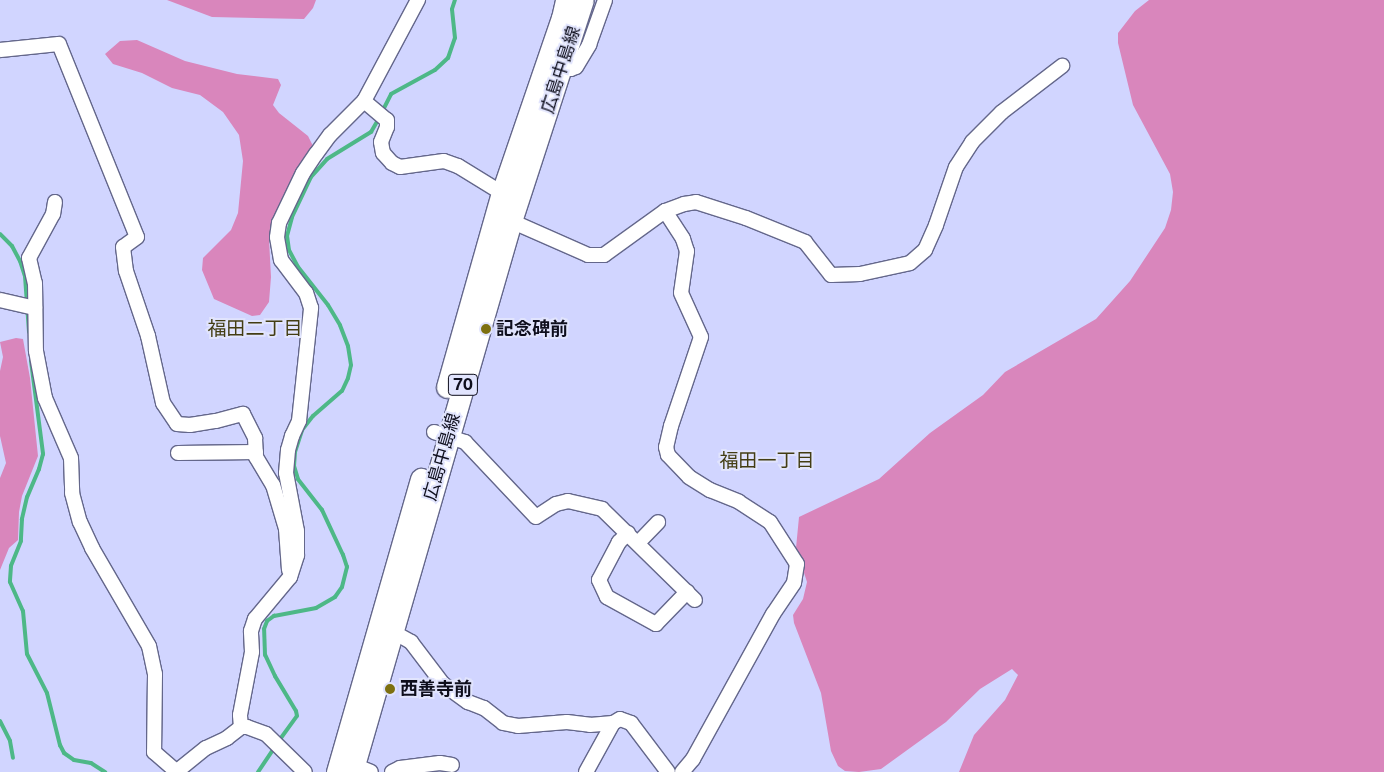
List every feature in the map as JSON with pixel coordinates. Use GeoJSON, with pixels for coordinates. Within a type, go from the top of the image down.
{"type":"FeatureCollection","features":[{"type":"Feature","properties":{"kind":"main road","name":"広島中島線"},"geometry":{"type":"LineString","coordinates":[[353,770],[386,629],[441,433],[503,218],[554,67],[566,0]]}},
{"type":"Feature","properties":{"kind":"main road","name":"広島中島線"},"geometry":{"type":"LineString","coordinates":[[503,218],[502,193],[583,0]]}},
{"type":"Feature","properties":{"kind":"street"},"geometry":{"type":"LineString","coordinates":[[242,727],[240,715],[252,652],[251,631],[255,619],[290,577],[297,555],[297,531],[286,473],[288,450],[299,421],[311,308],[306,294],[281,260],[277,237],[278,223],[303,173],[316,154],[330,135],[364,101],[418,0]]}},
{"type":"Feature","properties":{"kind":"street"},"geometry":{"type":"LineString","coordinates":[[554,67],[576,67],[588,45],[605,0]]}},
{"type":"Feature","properties":{"kind":"street"},"geometry":{"type":"LineString","coordinates":[[0,50],[59,44],[137,237],[123,247],[126,271],[148,336],[163,403],[177,424],[190,425],[243,414],[255,438],[256,456],[273,485],[286,529],[290,577]]}},
{"type":"Feature","properties":{"kind":"street"},"geometry":{"type":"LineString","coordinates":[[503,218],[588,255],[598,257],[623,243],[665,211],[696,202],[746,218],[805,242],[831,275],[860,274],[910,263],[925,250],[936,225],[956,167],[972,142],[1002,112],[1062,66]]}},
{"type":"Feature","properties":{"kind":"street"},"geometry":{"type":"LineString","coordinates":[[364,101],[387,120],[387,127],[381,142],[384,153],[392,162],[400,167],[444,161],[471,174],[502,193]]}},
{"type":"Feature","properties":{"kind":"street"},"geometry":{"type":"LineString","coordinates":[[55,202],[53,214],[29,258],[35,283],[36,351],[45,398],[71,458],[72,494],[80,522],[92,548],[149,646],[156,674],[154,752],[176,772],[194,756],[227,738],[242,727],[254,728],[278,744],[305,772]]}},
{"type":"Feature","properties":{"kind":"street"},"geometry":{"type":"LineString","coordinates":[[665,211],[683,239],[687,251],[682,293],[701,337],[671,426],[666,447],[668,455],[689,477],[710,490],[739,502],[770,522],[797,564],[794,583],[773,614],[693,759],[682,772]]}},
{"type":"Feature","properties":{"kind":"street"},"geometry":{"type":"LineString","coordinates":[[0,300],[35,308]]}},
{"type":"Feature","properties":{"kind":"street"},"geometry":{"type":"LineString","coordinates":[[441,433],[465,442],[536,517],[556,504],[568,501],[588,504],[602,509],[628,533],[691,596],[656,624],[607,597],[599,580],[619,542],[628,533]]}},
{"type":"Feature","properties":{"kind":"street"},"geometry":{"type":"LineString","coordinates":[[178,453],[256,452]]}},
{"type":"Feature","properties":{"kind":"street"},"geometry":{"type":"LineString","coordinates":[[638,543],[658,522]]}},
{"type":"Feature","properties":{"kind":"street"},"geometry":{"type":"LineString","coordinates":[[386,629],[411,642],[444,684],[468,702],[484,708],[503,723],[518,726],[567,722],[590,725],[613,722],[620,719],[631,723],[668,772]]}},
{"type":"Feature","properties":{"kind":"street"},"geometry":{"type":"LineString","coordinates":[[586,772],[613,722]]}},
{"type":"Feature","properties":{"kind":"street"},"geometry":{"type":"LineString","coordinates":[[392,772],[400,768],[440,763],[452,765]]}},
{"type":"Feature","properties":{"kind":"shaded area"},"geometry":{"type":"Polygon","coordinates":[[[167,0],[316,0],[313,8],[304,19],[212,17],[167,0]]]}},
{"type":"Feature","properties":{"kind":"shaded area"},"geometry":{"type":"Polygon","coordinates":[[[1149,0],[1384,0],[1384,772],[959,772],[974,735],[1005,700],[1018,675],[1012,669],[980,689],[946,722],[881,769],[859,772],[845,771],[838,766],[831,751],[821,693],[794,623],[793,615],[803,599],[807,582],[796,548],[799,517],[879,479],[930,433],[983,395],[1005,372],[1096,319],[1130,281],[1165,228],[1171,210],[1173,192],[1170,174],[1133,105],[1118,43],[1118,33],[1135,11],[1149,0]]]}},
{"type":"Feature","properties":{"kind":"shaded area"},"geometry":{"type":"Polygon","coordinates":[[[137,40],[185,61],[237,74],[278,79],[281,85],[273,105],[279,113],[308,136],[313,146],[283,196],[274,219],[269,239],[271,277],[269,302],[260,315],[252,316],[214,299],[202,270],[203,258],[231,230],[238,213],[243,161],[239,135],[223,112],[200,95],[172,88],[142,73],[113,64],[105,54],[120,41],[137,40]]]}},
{"type":"Feature","properties":{"kind":"shaded area"},"geometry":{"type":"Polygon","coordinates":[[[16,338],[23,339],[30,378],[38,456],[22,496],[19,512],[18,540],[9,548],[0,570],[0,478],[6,463],[0,436],[0,371],[3,357],[0,342],[16,338]]]}},
{"type":"Feature","properties":{"kind":"waterway"},"geometry":{"type":"LineString","coordinates":[[382,112],[391,94],[435,70],[448,58],[455,38],[452,9],[455,0]]}},
{"type":"Feature","properties":{"kind":"waterway"},"geometry":{"type":"LineString","coordinates":[[278,742],[297,716],[265,655],[264,629],[267,621],[274,616],[316,608],[335,597],[342,587],[347,567],[322,510],[298,479],[294,466],[295,452],[302,430],[313,416],[342,391],[351,365],[348,346],[340,325],[328,305],[298,267],[289,250],[287,236],[292,217],[311,177],[327,159],[371,132],[379,118]]}},
{"type":"Feature","properties":{"kind":"waterway"},"geometry":{"type":"LineString","coordinates":[[0,234],[12,246],[25,276],[29,332]]}},
{"type":"Feature","properties":{"kind":"waterway"},"geometry":{"type":"LineString","coordinates":[[31,361],[43,454],[27,497],[22,519],[21,541],[11,566],[10,582],[23,611],[27,654],[47,693],[60,745],[64,753],[74,760],[91,763],[105,772]]}},
{"type":"Feature","properties":{"kind":"waterway"},"geometry":{"type":"LineString","coordinates":[[0,721],[10,741],[13,758]]}},
{"type":"Feature","properties":{"kind":"waterway"},"geometry":{"type":"LineString","coordinates":[[258,772],[274,748]]}},
{"type":"Feature","properties":{"kind":"place","name":"記念碑前"},"geometry":{"type":"Point","coordinates":[486,329]}},
{"type":"Feature","properties":{"kind":"place","name":"西善寺前"},"geometry":{"type":"Point","coordinates":[390,689]}},
{"type":"Feature","properties":{"kind":"district","name":"福田二丁目"},"geometry":{"type":"Point","coordinates":[255,329]}},
{"type":"Feature","properties":{"kind":"district","name":"福田一丁目"},"geometry":{"type":"Point","coordinates":[767,461]}}]}
